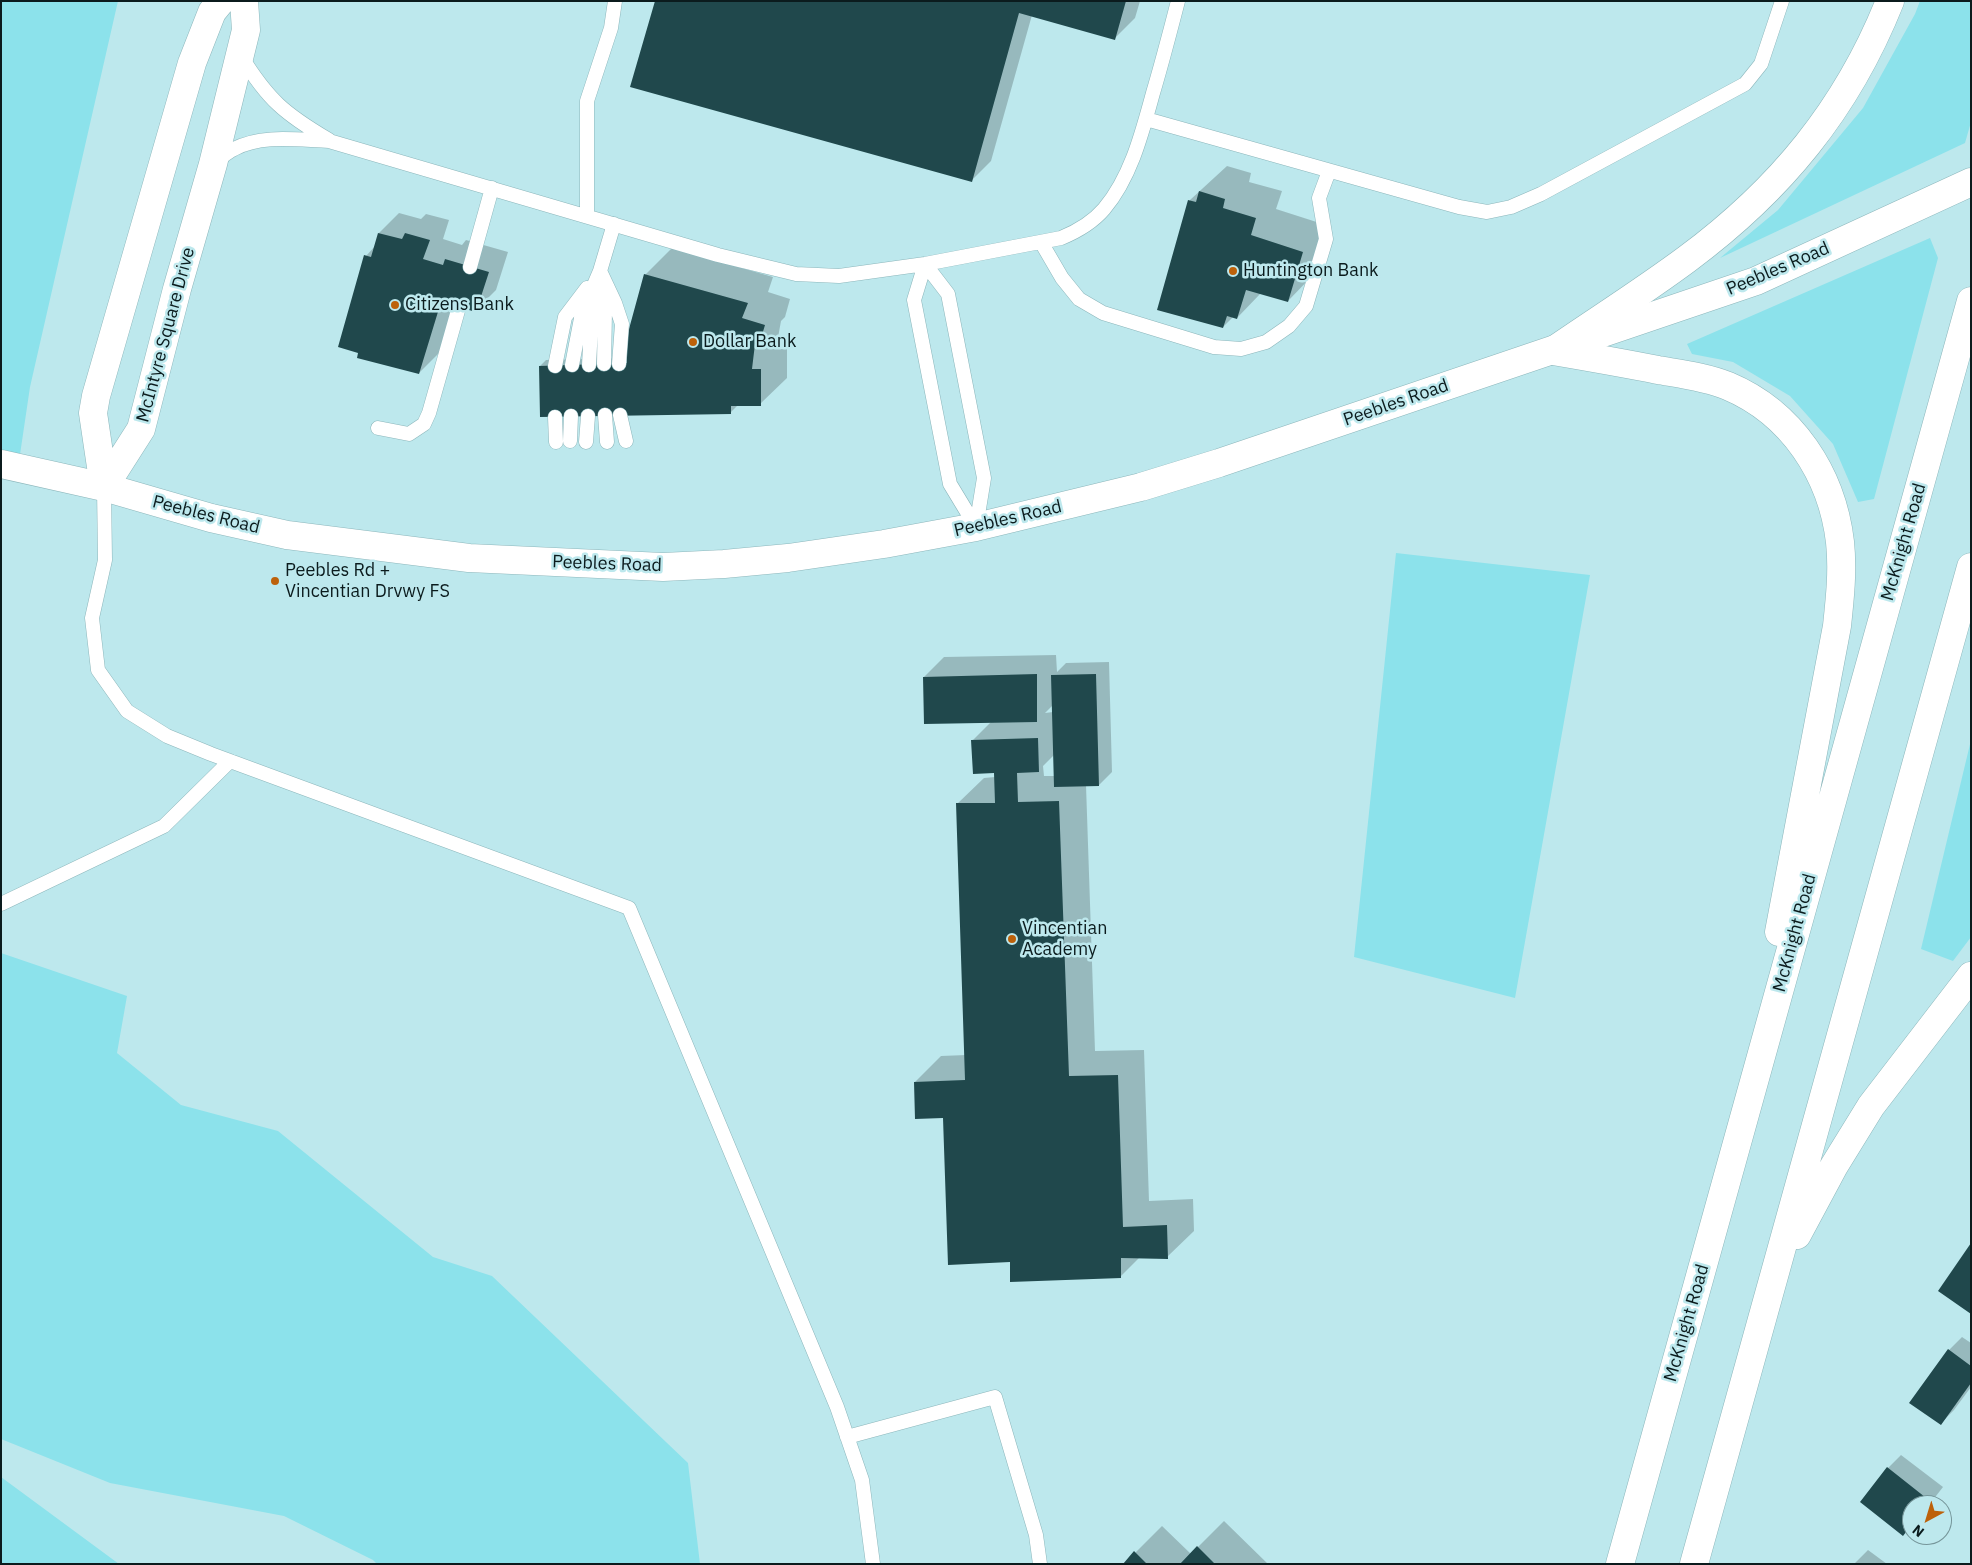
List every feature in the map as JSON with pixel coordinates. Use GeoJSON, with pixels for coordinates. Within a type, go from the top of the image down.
{"type":"FeatureCollection","features":[{"type":"Feature","properties":{"kind":"main road"},"geometry":{"type":"LineString","coordinates":[[104,487],[93,413],[96,396],[186,81],[212,12],[221,1]]}},
{"type":"Feature","properties":{"kind":"main road","name":"McIntyre Square Drive"},"geometry":{"type":"LineString","coordinates":[[104,487],[141,429],[246,30],[244,1]]}},
{"type":"Feature","properties":{"kind":"main road"},"geometry":{"type":"LineString","coordinates":[[1553,350],[1687,259],[1752,205],[1783,174],[1811,142],[1852,81],[1871,46],[1890,1]]}},
{"type":"Feature","properties":{"kind":"main road","name":"Peebles Road"},"geometry":{"type":"LineString","coordinates":[[1,464],[104,487],[211,518],[287,535],[470,558],[663,567],[724,564],[884,544],[976,527],[1071,505],[1167,479],[1756,281],[1971,182]]}},
{"type":"Feature","properties":{"kind":"main road","name":"McKnight Road"},"geometry":{"type":"LineString","coordinates":[[1620,1564],[1971,301]]}},
{"type":"Feature","properties":{"kind":"main road"},"geometry":{"type":"LineString","coordinates":[[1553,350],[1701,378],[1728,386],[1751,398],[1790,428],[1804,446],[1817,467],[1828,491],[1835,515],[1842,568],[1837,626],[1743,1123]]}},
{"type":"Feature","properties":{"kind":"main road"},"geometry":{"type":"LineString","coordinates":[[1694,1564],[1971,568]]}},
{"type":"Feature","properties":{"kind":"main road"},"geometry":{"type":"LineString","coordinates":[[1772,1283],[1851,1136],[1871,1106],[1971,976]]}},
{"type":"Feature","properties":{"kind":"lane"},"geometry":{"type":"LineString","coordinates":[[587,215],[587,101],[610,28],[615,1]]}},
{"type":"Feature","properties":{"kind":"lane"},"geometry":{"type":"LineString","coordinates":[[212,164],[234,149],[252,142],[273,139],[329,141],[718,254],[796,274],[839,276],[925,264],[1061,238],[1079,230],[1103,210],[1119,187],[1133,159],[1146,119],[1178,1]]}},
{"type":"Feature","properties":{"kind":"lane"},"geometry":{"type":"LineString","coordinates":[[1146,119],[1459,207],[1487,212],[1511,207],[1541,194],[1745,84],[1761,64],[1782,1]]}},
{"type":"Feature","properties":{"kind":"lane"},"geometry":{"type":"LineString","coordinates":[[240,54],[256,82],[272,100],[293,119],[329,141]]}},
{"type":"Feature","properties":{"kind":"lane"},"geometry":{"type":"LineString","coordinates":[[1041,242],[1062,278],[1079,299],[1104,313],[1214,346],[1241,349],[1266,342],[1289,326],[1306,306],[1326,239],[1319,198],[1329,171]]}},
{"type":"Feature","properties":{"kind":"lane"},"geometry":{"type":"LineString","coordinates":[[470,267],[492,188]]}},
{"type":"Feature","properties":{"kind":"lane"},"geometry":{"type":"LineString","coordinates":[[572,365],[582,313],[600,271],[614,224]]}},
{"type":"Feature","properties":{"kind":"lane"},"geometry":{"type":"LineString","coordinates":[[925,264],[914,300],[950,484],[976,527]]}},
{"type":"Feature","properties":{"kind":"lane"},"geometry":{"type":"LineString","coordinates":[[925,264],[948,294],[984,478],[976,527]]}},
{"type":"Feature","properties":{"kind":"lane"},"geometry":{"type":"LineString","coordinates":[[600,271],[615,303],[622,324],[619,364]]}},
{"type":"Feature","properties":{"kind":"lane"},"geometry":{"type":"LineString","coordinates":[[600,271],[606,311],[604,364]]}},
{"type":"Feature","properties":{"kind":"lane"},"geometry":{"type":"LineString","coordinates":[[588,365],[591,327],[600,271]]}},
{"type":"Feature","properties":{"kind":"lane"},"geometry":{"type":"LineString","coordinates":[[555,366],[565,318],[600,271]]}},
{"type":"Feature","properties":{"kind":"lane"},"geometry":{"type":"LineString","coordinates":[[378,428],[409,434],[424,424],[429,413],[459,307]]}},
{"type":"Feature","properties":{"kind":"lane"},"geometry":{"type":"LineString","coordinates":[[605,415],[607,442]]}},
{"type":"Feature","properties":{"kind":"lane"},"geometry":{"type":"LineString","coordinates":[[620,415],[626,441]]}},
{"type":"Feature","properties":{"kind":"lane"},"geometry":{"type":"LineString","coordinates":[[555,417],[563,441],[571,416]]}},
{"type":"Feature","properties":{"kind":"lane"},"geometry":{"type":"LineString","coordinates":[[586,442],[588,416]]}},
{"type":"Feature","properties":{"kind":"lane"},"geometry":{"type":"LineString","coordinates":[[104,487],[105,560],[92,618],[98,670],[127,711],[166,736],[629,908],[837,1407],[862,1480],[873,1564]]}},
{"type":"Feature","properties":{"kind":"lane"},"geometry":{"type":"LineString","coordinates":[[1,904],[164,826],[230,761]]}},
{"type":"Feature","properties":{"kind":"lane"},"geometry":{"type":"LineString","coordinates":[[847,1437],[995,1397],[1036,1536],[1040,1564]]}},
{"type":"Feature","properties":{"kind":"shaded area"},"geometry":{"type":"Polygon","coordinates":[[[1,1],[118,1],[30,387],[18,468],[1,464],[1,1]]]}},
{"type":"Feature","properties":{"kind":"shaded area"},"geometry":{"type":"Polygon","coordinates":[[[1920,1],[1971,1],[1971,122],[1965,143],[1720,258],[1778,210],[1863,108],[1915,14],[1920,1]]]}},
{"type":"Feature","properties":{"kind":"shaded area"},"geometry":{"type":"Polygon","coordinates":[[[1930,238],[1938,258],[1874,499],[1858,502],[1833,444],[1790,396],[1733,362],[1692,354],[1687,344],[1930,238]]]}},
{"type":"Feature","properties":{"kind":"shaded area"},"geometry":{"type":"Polygon","coordinates":[[[1396,553],[1590,575],[1515,998],[1354,957],[1396,553]]]}},
{"type":"Feature","properties":{"kind":"shaded area"},"geometry":{"type":"Polygon","coordinates":[[[1971,740],[1971,937],[1953,961],[1921,949],[1971,740]]]}},
{"type":"Feature","properties":{"kind":"shaded area"},"geometry":{"type":"Polygon","coordinates":[[[1,953],[127,996],[117,1053],[181,1105],[278,1131],[433,1257],[492,1276],[688,1463],[700,1564],[377,1564],[373,1560],[284,1516],[110,1483],[1,1439],[1,953]]]}},
{"type":"Feature","properties":{"kind":"shaded area"},"geometry":{"type":"Polygon","coordinates":[[[1,1477],[119,1564],[1,1564],[1,1477]]]}},
{"type":"Feature","properties":{"kind":"building"},"geometry":{"type":"Polygon","coordinates":[[[655,1],[1126,1],[1115,40],[1019,13],[972,182],[630,87],[655,1]]]}},
{"type":"Feature","properties":{"kind":"building","name":"Huntington Bank"},"geometry":{"type":"Polygon","coordinates":[[[1199,191],[1225,199],[1223,208],[1256,218],[1251,235],[1303,252],[1288,302],[1246,290],[1237,319],[1227,316],[1223,328],[1157,310],[1188,200],[1196,202],[1199,191]]]}},
{"type":"Feature","properties":{"kind":"building","name":"Citizens Bank"},"geometry":{"type":"Polygon","coordinates":[[[378,233],[402,239],[405,233],[430,240],[423,259],[443,265],[445,259],[489,272],[476,312],[441,302],[419,374],[357,358],[358,353],[338,347],[364,255],[371,257],[378,233]]]}},
{"type":"Feature","properties":{"kind":"building","name":"Dollar Bank"},"geometry":{"type":"Polygon","coordinates":[[[644,274],[748,303],[742,318],[765,325],[759,345],[755,344],[752,369],[761,369],[761,406],[731,406],[731,414],[540,417],[539,366],[627,363],[626,340],[644,274]]]}},
{"type":"Feature","properties":{"kind":"building"},"geometry":{"type":"Polygon","coordinates":[[[1037,674],[1037,722],[924,724],[923,677],[1037,674]]]}},
{"type":"Feature","properties":{"kind":"building"},"geometry":{"type":"Polygon","coordinates":[[[1096,674],[1099,786],[1054,787],[1051,675],[1096,674]]]}},
{"type":"Feature","properties":{"kind":"building","name":"Vincentian Academy"},"geometry":{"type":"Polygon","coordinates":[[[1038,738],[1039,772],[1017,773],[1018,802],[1059,801],[1069,1076],[1118,1075],[1123,1227],[1167,1225],[1168,1259],[1121,1258],[1121,1278],[1010,1282],[1010,1262],[948,1265],[943,1118],[915,1119],[914,1082],[965,1080],[956,803],[995,803],[994,773],[973,774],[971,740],[1038,738]]]}},
{"type":"Feature","properties":{"kind":"building"},"geometry":{"type":"Polygon","coordinates":[[[1971,1243],[1971,1314],[1938,1291],[1971,1243]]]}},
{"type":"Feature","properties":{"kind":"building"},"geometry":{"type":"Polygon","coordinates":[[[1948,1349],[1971,1366],[1971,1383],[1941,1425],[1909,1403],[1948,1349]]]}},
{"type":"Feature","properties":{"kind":"building"},"geometry":{"type":"Polygon","coordinates":[[[1887,1467],[1922,1495],[1902,1495],[1902,1535],[1860,1502],[1887,1467]]]}},
{"type":"Feature","properties":{"kind":"building"},"geometry":{"type":"Polygon","coordinates":[[[1197,1546],[1215,1564],[1180,1564],[1197,1546]]]}},
{"type":"Feature","properties":{"kind":"building"},"geometry":{"type":"Polygon","coordinates":[[[1134,1551],[1147,1564],[1123,1564],[1134,1551]]]}},
{"type":"Feature","properties":{"kind":"place","name":"Huntington Bank"},"geometry":{"type":"Point","coordinates":[1233,271]}},
{"type":"Feature","properties":{"kind":"place","name":"Citizens Bank"},"geometry":{"type":"Point","coordinates":[395,305]}},
{"type":"Feature","properties":{"kind":"place","name":"Dollar Bank"},"geometry":{"type":"Point","coordinates":[693,342]}},
{"type":"Feature","properties":{"kind":"place","name":"Peebles Rd + Vincentian Drvwy FS"},"geometry":{"type":"Point","coordinates":[275,581]}},
{"type":"Feature","properties":{"kind":"place","name":"Vincentian Academy"},"geometry":{"type":"Point","coordinates":[1012,939]}}]}
